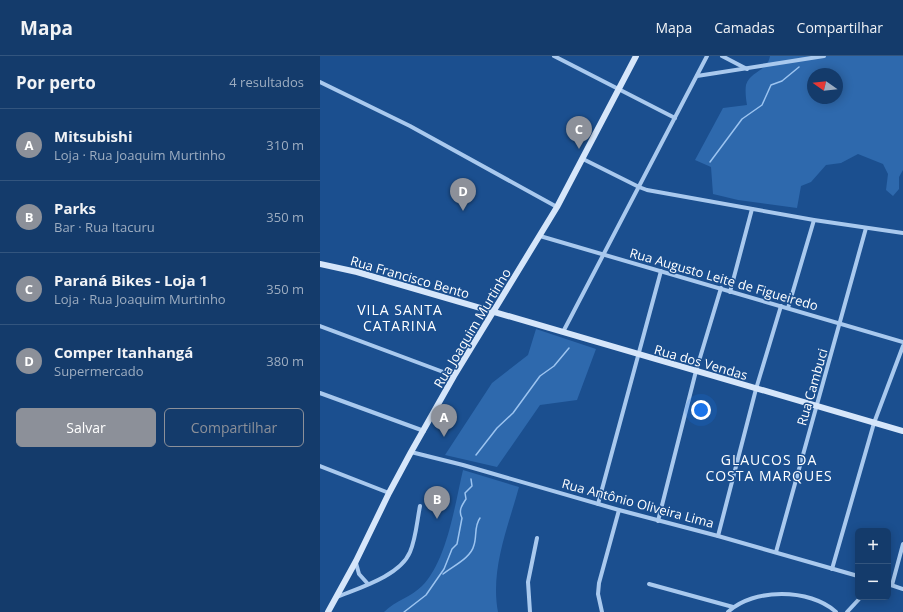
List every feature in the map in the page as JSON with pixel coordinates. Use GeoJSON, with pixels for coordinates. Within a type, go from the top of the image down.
{"type":"FeatureCollection","features":[{"type":"Feature","properties":{"kind":"main road","name":"Rua Joaquim Murtinho"},"geometry":{"type":"LineString","coordinates":[[328,612],[356,561],[411,452],[454,376],[557,207],[636,56]]}},
{"type":"Feature","properties":{"kind":"main road","name":"Rua Francisco Bento"},"geometry":{"type":"LineString","coordinates":[[320,264],[357,272],[494,312]]}},
{"type":"Feature","properties":{"kind":"main road","name":"Rua dos Vendas"},"geometry":{"type":"LineString","coordinates":[[494,312],[903,431]]}},
{"type":"Feature","properties":{"kind":"street"},"geometry":{"type":"LineString","coordinates":[[554,56],[675,118]]}},
{"type":"Feature","properties":{"kind":"street"},"geometry":{"type":"LineString","coordinates":[[563,332],[707,56]]}},
{"type":"Feature","properties":{"kind":"street"},"geometry":{"type":"LineString","coordinates":[[722,56],[748,69]]}},
{"type":"Feature","properties":{"kind":"street"},"geometry":{"type":"LineString","coordinates":[[697,76],[824,56]]}},
{"type":"Feature","properties":{"kind":"street"},"geometry":{"type":"LineString","coordinates":[[320,82],[410,126],[557,207]]}},
{"type":"Feature","properties":{"kind":"street"},"geometry":{"type":"LineString","coordinates":[[583,159],[639,187],[814,220],[903,233]]}},
{"type":"Feature","properties":{"kind":"street"},"geometry":{"type":"LineString","coordinates":[[730,292],[752,209]]}},
{"type":"Feature","properties":{"kind":"street"},"geometry":{"type":"LineString","coordinates":[[788,308],[814,220]]}},
{"type":"Feature","properties":{"kind":"street","name":"Rua Cambuci"},"geometry":{"type":"LineString","coordinates":[[776,552],[866,228]]}},
{"type":"Feature","properties":{"kind":"street","name":"Rua Augusto Leite de Figueiredo"},"geometry":{"type":"LineString","coordinates":[[540,236],[903,342]]}},
{"type":"Feature","properties":{"kind":"street"},"geometry":{"type":"LineString","coordinates":[[598,504],[661,271]]}},
{"type":"Feature","properties":{"kind":"street"},"geometry":{"type":"LineString","coordinates":[[658,521],[696,371],[721,288]]}},
{"type":"Feature","properties":{"kind":"street"},"geometry":{"type":"LineString","coordinates":[[718,536],[756,389],[781,306]]}},
{"type":"Feature","properties":{"kind":"street"},"geometry":{"type":"LineString","coordinates":[[320,326],[454,376]]}},
{"type":"Feature","properties":{"kind":"street"},"geometry":{"type":"LineString","coordinates":[[832,569],[874,423],[903,346]]}},
{"type":"Feature","properties":{"kind":"street"},"geometry":{"type":"LineString","coordinates":[[320,393],[424,431]]}},
{"type":"Feature","properties":{"kind":"street","name":"Rua Antônio Oliveira Lima"},"geometry":{"type":"LineString","coordinates":[[411,452],[463,465],[855,575]]}},
{"type":"Feature","properties":{"kind":"street"},"geometry":{"type":"LineString","coordinates":[[320,466],[389,493]]}},
{"type":"Feature","properties":{"kind":"street"},"geometry":{"type":"LineString","coordinates":[[337,597],[390,573],[405,560],[410,552],[420,506]]}},
{"type":"Feature","properties":{"kind":"street"},"geometry":{"type":"LineString","coordinates":[[602,612],[599,599],[599,583],[619,510]]}},
{"type":"Feature","properties":{"kind":"street"},"geometry":{"type":"LineString","coordinates":[[530,612],[528,582],[537,538]]}},
{"type":"Feature","properties":{"kind":"street"},"geometry":{"type":"LineString","coordinates":[[891,582],[903,544]]}},
{"type":"Feature","properties":{"kind":"street"},"geometry":{"type":"LineString","coordinates":[[356,561],[356,569],[368,584]]}},
{"type":"Feature","properties":{"kind":"street"},"geometry":{"type":"LineString","coordinates":[[649,584],[732,607]]}},
{"type":"Feature","properties":{"kind":"street"},"geometry":{"type":"LineString","coordinates":[[891,585],[903,589]]}},
{"type":"Feature","properties":{"kind":"street"},"geometry":{"type":"LineString","coordinates":[[728,612],[732,607],[759,597],[784,593],[817,600],[836,612]]}},
{"type":"Feature","properties":{"kind":"street"},"geometry":{"type":"LineString","coordinates":[[847,612],[858,600]]}},
{"type":"Feature","properties":{"kind":"shaded area"},"geometry":{"type":"Polygon","coordinates":[[[770,56],[903,56],[903,170],[899,177],[899,189],[893,196],[886,190],[888,174],[883,164],[858,154],[841,163],[826,165],[811,182],[801,186],[797,208],[738,200],[713,194],[711,167],[695,160],[723,108],[747,105],[746,85],[748,80],[766,65],[770,56]]]}},
{"type":"Feature","properties":{"kind":"shaded area"},"geometry":{"type":"Polygon","coordinates":[[[536,329],[596,349],[577,400],[540,405],[497,467],[445,455],[492,383],[528,355],[536,329]]]}},
{"type":"Feature","properties":{"kind":"shaded area"},"geometry":{"type":"Polygon","coordinates":[[[463,470],[519,487],[505,533],[498,565],[496,596],[498,612],[384,612],[418,590],[431,575],[438,562],[449,531],[463,470]]]}},
{"type":"Feature","properties":{"kind":"waterway"},"geometry":{"type":"LineString","coordinates":[[710,162],[742,119],[762,105],[771,85],[782,81],[799,67]]}},
{"type":"Feature","properties":{"kind":"waterway"},"geometry":{"type":"LineString","coordinates":[[476,455],[497,428],[513,413],[540,376],[554,366],[569,348]]}},
{"type":"Feature","properties":{"kind":"waterway"},"geometry":{"type":"LineString","coordinates":[[404,612],[426,595],[444,569],[452,549],[457,544],[462,518],[460,510],[466,499],[465,493],[472,486],[471,479]]}},
{"type":"Feature","properties":{"kind":"waterway"},"geometry":{"type":"LineString","coordinates":[[443,574],[466,558],[472,550],[475,542],[477,524],[480,518]]}},
{"type":"Feature","properties":{"kind":"place","name":"Paraná Bikes - Loja 1"},"geometry":{"type":"Point","coordinates":[579,149]}},
{"type":"Feature","properties":{"kind":"place","name":"Comper Itanhangá"},"geometry":{"type":"Point","coordinates":[463,211]}},
{"type":"Feature","properties":{"kind":"place","name":"Mitsubishi"},"geometry":{"type":"Point","coordinates":[444,437]}},
{"type":"Feature","properties":{"kind":"place","name":"Parks"},"geometry":{"type":"Point","coordinates":[437,519]}},
{"type":"Feature","properties":{"kind":"district","name":"VILA SANTA CATARINA"},"geometry":{"type":"Point","coordinates":[400,318]}},
{"type":"Feature","properties":{"kind":"district","name":"GLAUCOS DA COSTA MARQUES"},"geometry":{"type":"Point","coordinates":[769,468]}}]}
